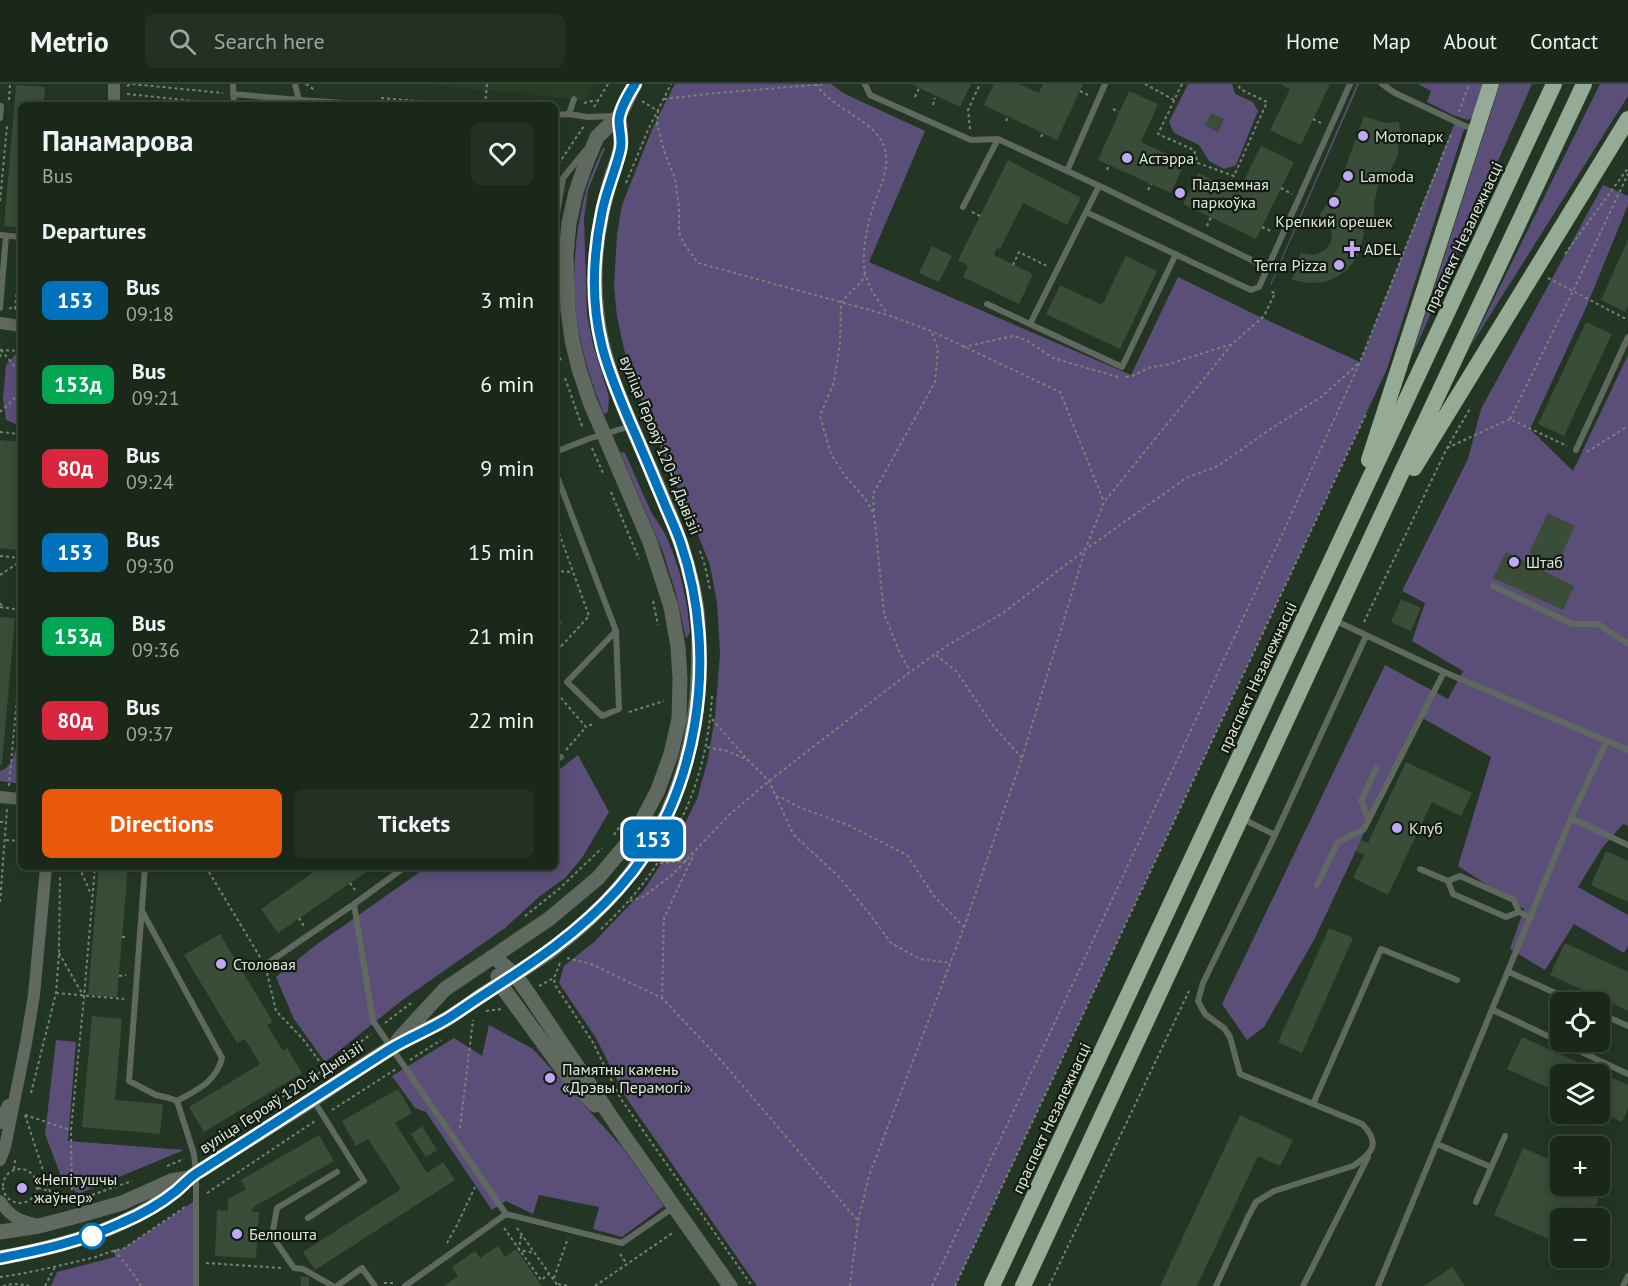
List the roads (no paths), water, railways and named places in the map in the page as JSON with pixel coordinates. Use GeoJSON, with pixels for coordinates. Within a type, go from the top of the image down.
{"type":"FeatureCollection","features":[{"type":"Feature","properties":{"kind":"highway"},"geometry":{"type":"LineString","coordinates":[[1349,522],[1491,84]]}},
{"type":"Feature","properties":{"kind":"highway","name":"праспект Незалежнасці"},"geometry":{"type":"LineString","coordinates":[[992,1286],[1554,84]]}},
{"type":"Feature","properties":{"kind":"highway"},"geometry":{"type":"LineString","coordinates":[[1023,1286],[1584,84]]}},
{"type":"Feature","properties":{"kind":"highway"},"geometry":{"type":"LineString","coordinates":[[1375,530],[1628,119]]}},
{"type":"Feature","properties":{"kind":"street","name":"вуліца Герояў 120-й Дывізіі"},"geometry":{"type":"LineString","coordinates":[[392,1047],[446,989],[549,919],[598,878],[635,834],[658,790],[671,754],[679,719],[680,679],[678,647],[671,607],[650,542],[590,402],[572,340],[568,310],[566,255],[569,224],[582,174],[597,137],[619,116],[635,84]]}},
{"type":"Feature","properties":{"kind":"street","name":"вуліца Герояў 120-й Дывізіі"},"geometry":{"type":"LineString","coordinates":[[0,1258],[44,1250],[87,1238],[151,1208],[176,1191],[192,1176],[392,1047],[449,1018],[515,975],[566,939],[594,914],[622,885],[662,823],[677,793],[687,761],[698,704],[699,663],[696,602],[680,540],[616,390],[602,346],[597,316],[596,254],[602,211],[622,146],[619,116]]}},
{"type":"Feature","properties":{"kind":"street"},"geometry":{"type":"LineString","coordinates":[[0,323],[18,326]]}},
{"type":"Feature","properties":{"kind":"street"},"geometry":{"type":"LineString","coordinates":[[0,1160],[5,1147],[34,994],[46,870]]}},
{"type":"Feature","properties":{"kind":"street"},"geometry":{"type":"LineString","coordinates":[[494,957],[515,975],[730,1286]]}},
{"type":"Feature","properties":{"kind":"street"},"geometry":{"type":"LineString","coordinates":[[494,957],[500,984],[571,1081],[622,1132]]}},
{"type":"Feature","properties":{"kind":"street"},"geometry":{"type":"LineString","coordinates":[[0,1123],[17,1082]]}},
{"type":"Feature","properties":{"kind":"street","name":"вуліца Герояў 120-й Дывізіі"},"geometry":{"type":"LineString","coordinates":[[0,1232],[39,1226],[122,1203],[171,1182],[192,1176]]}},
{"type":"Feature","properties":{"kind":"street"},"geometry":{"type":"LineString","coordinates":[[0,1201],[18,1220],[39,1226]]}},
{"type":"Feature","properties":{"kind":"lane"},"geometry":{"type":"LineString","coordinates":[[295,84],[300,100]]}},
{"type":"Feature","properties":{"kind":"lane"},"geometry":{"type":"LineString","coordinates":[[865,84],[870,95],[971,140],[998,139],[1268,268]]}},
{"type":"Feature","properties":{"kind":"lane"},"geometry":{"type":"LineString","coordinates":[[1067,171],[1105,84]]}},
{"type":"Feature","properties":{"kind":"lane"},"geometry":{"type":"LineString","coordinates":[[1086,212],[1251,290],[1258,287],[1350,84]]}},
{"type":"Feature","properties":{"kind":"lane"},"geometry":{"type":"LineString","coordinates":[[1382,84],[1395,93],[1477,130]]}},
{"type":"Feature","properties":{"kind":"lane"},"geometry":{"type":"LineString","coordinates":[[233,88],[300,100],[329,102]]}},
{"type":"Feature","properties":{"kind":"lane"},"geometry":{"type":"LineString","coordinates":[[569,114],[574,99]]}},
{"type":"Feature","properties":{"kind":"lane"},"geometry":{"type":"LineString","coordinates":[[4,118],[5,106]]}},
{"type":"Feature","properties":{"kind":"lane"},"geometry":{"type":"LineString","coordinates":[[558,115],[619,116]]}},
{"type":"Feature","properties":{"kind":"lane"},"geometry":{"type":"LineString","coordinates":[[558,207],[563,178],[597,137]]}},
{"type":"Feature","properties":{"kind":"lane"},"geometry":{"type":"LineString","coordinates":[[963,207],[998,139]]}},
{"type":"Feature","properties":{"kind":"lane"},"geometry":{"type":"LineString","coordinates":[[1030,324],[1099,186]]}},
{"type":"Feature","properties":{"kind":"lane"},"geometry":{"type":"LineString","coordinates":[[0,308],[3,235],[18,237]]}},
{"type":"Feature","properties":{"kind":"lane"},"geometry":{"type":"LineString","coordinates":[[987,304],[1122,367],[1176,254]]}},
{"type":"Feature","properties":{"kind":"lane"},"geometry":{"type":"LineString","coordinates":[[558,283],[568,310]]}},
{"type":"Feature","properties":{"kind":"lane"},"geometry":{"type":"LineString","coordinates":[[1576,450],[1628,337]]}},
{"type":"Feature","properties":{"kind":"lane"},"geometry":{"type":"LineString","coordinates":[[558,451],[632,426]]}},
{"type":"Feature","properties":{"kind":"lane"},"geometry":{"type":"LineString","coordinates":[[558,479],[616,631],[619,710],[602,716],[567,682],[616,631]]}},
{"type":"Feature","properties":{"kind":"lane"},"geometry":{"type":"LineString","coordinates":[[1493,586],[1572,624],[1598,624],[1628,644]]}},
{"type":"Feature","properties":{"kind":"lane"},"geometry":{"type":"LineString","coordinates":[[1333,620],[1444,672],[1628,750]]}},
{"type":"Feature","properties":{"kind":"lane"},"geometry":{"type":"LineString","coordinates":[[1304,1286],[1371,1151],[1373,1144],[1371,1134],[1362,1124],[1240,1074],[1230,1037],[1224,1028],[1205,1014],[1198,1001],[1203,983],[1275,835],[1366,636]]}},
{"type":"Feature","properties":{"kind":"lane"},"geometry":{"type":"LineString","coordinates":[[1317,885],[1338,842],[1364,829],[1444,672]]}},
{"type":"Feature","properties":{"kind":"lane"},"geometry":{"type":"LineString","coordinates":[[1378,1286],[1571,819],[1607,740]]}},
{"type":"Feature","properties":{"kind":"lane"},"geometry":{"type":"LineString","coordinates":[[1369,819],[1361,801],[1376,768]]}},
{"type":"Feature","properties":{"kind":"lane"},"geometry":{"type":"LineString","coordinates":[[1240,818],[1275,835]]}},
{"type":"Feature","properties":{"kind":"lane"},"geometry":{"type":"LineString","coordinates":[[1571,819],[1628,845]]}},
{"type":"Feature","properties":{"kind":"lane"},"geometry":{"type":"LineString","coordinates":[[1420,869],[1448,881],[1453,894],[1506,917],[1519,912]]}},
{"type":"Feature","properties":{"kind":"lane"},"geometry":{"type":"LineString","coordinates":[[146,870],[129,1081],[156,1095],[177,1101]]}},
{"type":"Feature","properties":{"kind":"lane"},"geometry":{"type":"LineString","coordinates":[[265,965],[401,870]]}},
{"type":"Feature","properties":{"kind":"lane"},"geometry":{"type":"LineString","coordinates":[[1448,881],[1460,876],[1514,900],[1519,912],[1531,918]]}},
{"type":"Feature","properties":{"kind":"lane"},"geometry":{"type":"LineString","coordinates":[[354,904],[374,1021],[506,1214],[622,1242],[674,1206]]}},
{"type":"Feature","properties":{"kind":"lane"},"geometry":{"type":"LineString","coordinates":[[142,910],[222,1058],[220,1069],[207,1084],[177,1101]]}},
{"type":"Feature","properties":{"kind":"lane"},"geometry":{"type":"LineString","coordinates":[[1313,1104],[1381,949],[1457,980]]}},
{"type":"Feature","properties":{"kind":"lane"},"geometry":{"type":"LineString","coordinates":[[1509,972],[1553,992]]}},
{"type":"Feature","properties":{"kind":"lane"},"geometry":{"type":"LineString","coordinates":[[1493,1010],[1628,1074]]}},
{"type":"Feature","properties":{"kind":"lane"},"geometry":{"type":"LineString","coordinates":[[1610,1018],[1628,1026]]}},
{"type":"Feature","properties":{"kind":"lane"},"geometry":{"type":"LineString","coordinates":[[308,1218],[364,1181],[313,1100]]}},
{"type":"Feature","properties":{"kind":"lane"},"geometry":{"type":"LineString","coordinates":[[177,1101],[194,1154],[192,1176],[196,1200],[196,1286]]}},
{"type":"Feature","properties":{"kind":"lane"},"geometry":{"type":"LineString","coordinates":[[1476,1202],[1505,1136]]}},
{"type":"Feature","properties":{"kind":"lane"},"geometry":{"type":"LineString","coordinates":[[1437,1144],[1491,1167]]}},
{"type":"Feature","properties":{"kind":"lane"},"geometry":{"type":"LineString","coordinates":[[1216,1286],[1256,1202],[1274,1191],[1353,1166],[1365,1159],[1371,1151]]}},
{"type":"Feature","properties":{"kind":"lane"},"geometry":{"type":"LineString","coordinates":[[337,1172],[277,1208],[272,1236],[294,1268],[303,1269],[335,1286],[362,1268],[374,1284]]}},
{"type":"Feature","properties":{"kind":"lane"},"geometry":{"type":"LineString","coordinates":[[407,1285],[506,1214]]}},
{"type":"Feature","properties":{"kind":"lane"},"geometry":{"type":"LineString","coordinates":[[1623,1286],[1628,1276]]}},
{"type":"Feature","properties":{"kind":"place","name":"Мотопарк"},"geometry":{"type":"Point","coordinates":[1363,136]}},
{"type":"Feature","properties":{"kind":"place","name":"Астэрра"},"geometry":{"type":"Point","coordinates":[1127,158]}},
{"type":"Feature","properties":{"kind":"place","name":"Lamoda"},"geometry":{"type":"Point","coordinates":[1348,176]}},
{"type":"Feature","properties":{"kind":"place","name":"Падземная паркоўка"},"geometry":{"type":"Point","coordinates":[1180,193]}},
{"type":"Feature","properties":{"kind":"place","name":"Крепкий орешек"},"geometry":{"type":"Point","coordinates":[1334,202]}},
{"type":"Feature","properties":{"kind":"place","name":"ADEL"},"geometry":{"type":"Point","coordinates":[1352,249]}},
{"type":"Feature","properties":{"kind":"place","name":"Terra Pizza"},"geometry":{"type":"Point","coordinates":[1339,265]}},
{"type":"Feature","properties":{"kind":"place","name":"Штаб"},"geometry":{"type":"Point","coordinates":[1514,562]}},
{"type":"Feature","properties":{"kind":"place","name":"Клуб"},"geometry":{"type":"Point","coordinates":[1397,828]}},
{"type":"Feature","properties":{"kind":"place","name":"Столовая"},"geometry":{"type":"Point","coordinates":[221,964]}},
{"type":"Feature","properties":{"kind":"place","name":"Памятны камень «Дрэвы Перамогі»"},"geometry":{"type":"Point","coordinates":[550,1078]}},
{"type":"Feature","properties":{"kind":"place","name":"«Непітушчы жаўнер»"},"geometry":{"type":"Point","coordinates":[22,1188]}},
{"type":"Feature","properties":{"kind":"place","name":"Белпошта"},"geometry":{"type":"Point","coordinates":[237,1234]}}]}
